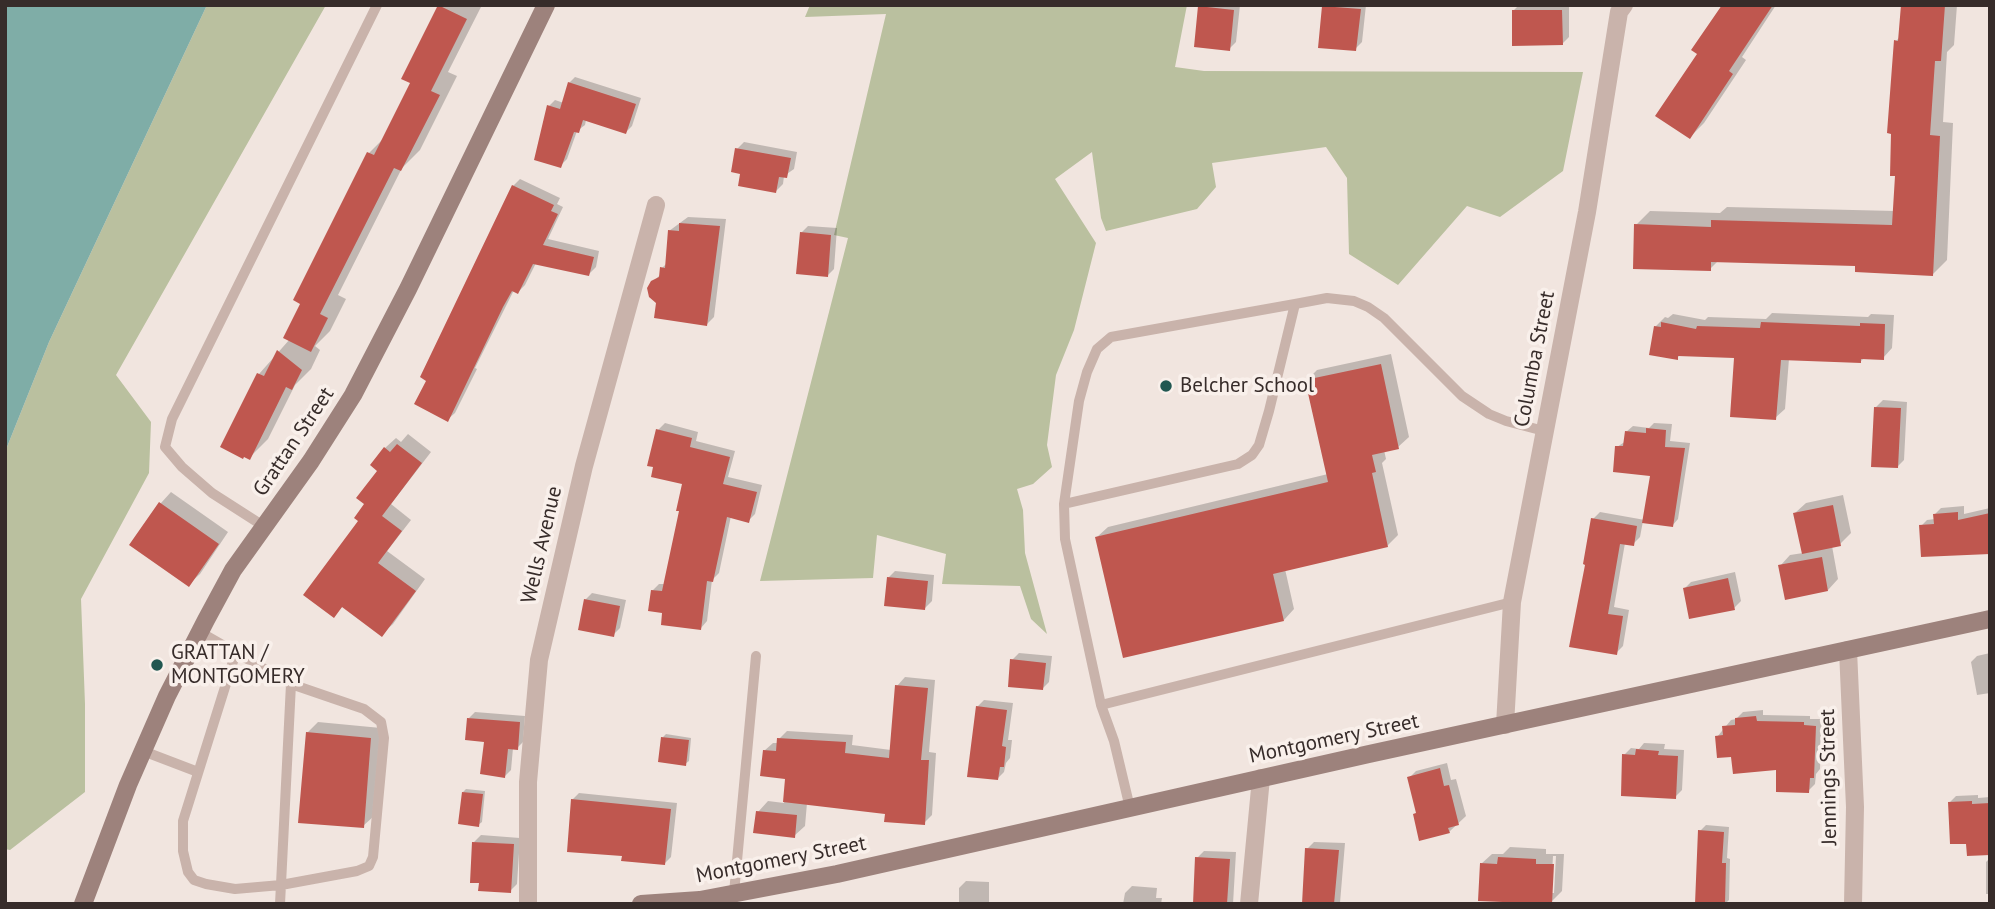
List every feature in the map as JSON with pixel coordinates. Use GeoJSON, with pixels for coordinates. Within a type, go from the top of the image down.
{"type":"FeatureCollection","features":[{"type":"Feature","properties":{"kind":"main road","name":"Grattan Street"},"geometry":{"type":"LineString","coordinates":[[83,904],[128,785],[200,632],[233,570],[353,396],[546,5]]}},
{"type":"Feature","properties":{"kind":"main road","name":"Montgomery Street"},"geometry":{"type":"LineString","coordinates":[[641,904],[681,902],[836,874],[1990,619]]}},
{"type":"Feature","properties":{"kind":"street","name":"Columba Street"},"geometry":{"type":"LineString","coordinates":[[1505,725],[1512,602],[1587,212],[1620,7]]}},
{"type":"Feature","properties":{"kind":"street","name":"Wells Avenue"},"geometry":{"type":"LineString","coordinates":[[528,904],[528,782],[539,660],[584,466],[656,205]]}},
{"type":"Feature","properties":{"kind":"street","name":"Jennings Street"},"geometry":{"type":"LineString","coordinates":[[1848,650],[1855,807],[1853,904]]}},
{"type":"Feature","properties":{"kind":"street"},"geometry":{"type":"LineString","coordinates":[[1249,904],[1261,778]]}},
{"type":"Feature","properties":{"kind":"lane"},"geometry":{"type":"LineString","coordinates":[[265,527],[212,493],[182,467],[165,447],[172,419],[377,5]]}},
{"type":"Feature","properties":{"kind":"lane"},"geometry":{"type":"LineString","coordinates":[[1130,808],[1114,741],[1101,705],[1065,540],[1064,504],[1079,401],[1097,349],[1111,337],[1327,298],[1354,301],[1384,318],[1462,396],[1489,414],[1544,431]]}},
{"type":"Feature","properties":{"kind":"lane"},"geometry":{"type":"LineString","coordinates":[[1064,504],[1238,464],[1252,455],[1259,445],[1269,411],[1295,304]]}},
{"type":"Feature","properties":{"kind":"lane"},"geometry":{"type":"LineString","coordinates":[[1101,705],[1512,602]]}},
{"type":"Feature","properties":{"kind":"lane"},"geometry":{"type":"LineString","coordinates":[[200,632],[236,652],[291,684],[364,709],[381,722],[384,738],[373,857],[369,866],[357,871],[281,885],[235,889],[194,880],[188,872],[183,851],[183,821],[236,652]]}},
{"type":"Feature","properties":{"kind":"lane"},"geometry":{"type":"LineString","coordinates":[[734,893],[756,656]]}},
{"type":"Feature","properties":{"kind":"lane"},"geometry":{"type":"LineString","coordinates":[[281,904],[291,684]]}},
{"type":"Feature","properties":{"kind":"lane"},"geometry":{"type":"LineString","coordinates":[[143,751],[198,772]]}},
{"type":"Feature","properties":{"kind":"green space"},"geometry":{"type":"Polygon","coordinates":[[[207,5],[326,5],[116,375],[151,422],[149,473],[81,599],[85,792],[10,850],[5,849],[5,452],[49,342],[207,5]]]}},
{"type":"Feature","properties":{"kind":"green space"},"geometry":{"type":"Polygon","coordinates":[[[810,5],[1187,5],[1175,67],[1204,71],[1583,72],[1563,171],[1500,217],[1467,206],[1398,285],[1349,254],[1347,178],[1326,147],[1212,163],[1216,187],[1197,209],[1106,231],[1101,218],[1092,152],[1055,179],[1096,243],[1074,330],[1056,375],[1047,445],[1052,467],[1033,484],[1017,489],[1023,510],[1025,553],[1047,634],[1031,619],[1020,586],[942,584],[946,554],[877,535],[873,578],[760,581],[848,238],[834,235],[886,14],[805,17],[810,5]]]}},
{"type":"Feature","properties":{"kind":"water"},"geometry":{"type":"Polygon","coordinates":[[[5,5],[207,5],[49,342],[5,452],[5,5]]]}},
{"type":"Feature","properties":{"kind":"building"},"geometry":{"type":"Polygon","coordinates":[[[438,5],[467,19],[431,91],[440,95],[401,171],[394,168],[320,314],[328,318],[311,352],[283,338],[300,304],[293,300],[367,152],[374,155],[410,83],[401,79],[438,5]]]}},
{"type":"Feature","properties":{"kind":"building"},"geometry":{"type":"Polygon","coordinates":[[[1722,5],[1773,5],[1729,71],[1733,74],[1690,139],[1655,116],[1697,54],[1691,50],[1722,5]]]}},
{"type":"Feature","properties":{"kind":"building"},"geometry":{"type":"Polygon","coordinates":[[[1901,5],[1945,5],[1941,61],[1935,61],[1930,135],[1940,136],[1933,276],[1855,272],[1855,266],[1711,262],[1711,271],[1633,269],[1634,224],[1711,227],[1711,220],[1892,225],[1895,176],[1890,176],[1891,134],[1887,133],[1894,40],[1898,41],[1901,5]]]}},
{"type":"Feature","properties":{"kind":"building"},"geometry":{"type":"Polygon","coordinates":[[[1198,6],[1234,10],[1230,51],[1194,47],[1198,6]]]}},
{"type":"Feature","properties":{"kind":"building"},"geometry":{"type":"Polygon","coordinates":[[[1322,6],[1361,9],[1356,51],[1318,48],[1322,6]]]}},
{"type":"Feature","properties":{"kind":"building"},"geometry":{"type":"Polygon","coordinates":[[[1512,10],[1562,10],[1563,45],[1512,46],[1512,10]]]}},
{"type":"Feature","properties":{"kind":"building"},"geometry":{"type":"Polygon","coordinates":[[[568,82],[636,104],[626,134],[583,120],[579,133],[574,132],[561,168],[534,160],[547,105],[560,109],[568,82]]]}},
{"type":"Feature","properties":{"kind":"building"},"geometry":{"type":"Polygon","coordinates":[[[735,148],[791,158],[787,178],[779,177],[776,193],[738,186],[740,174],[731,172],[735,148]]]}},
{"type":"Feature","properties":{"kind":"building"},"geometry":{"type":"Polygon","coordinates":[[[512,185],[554,205],[551,211],[558,214],[543,245],[594,257],[589,276],[533,264],[518,294],[512,291],[503,307],[448,422],[414,404],[426,381],[420,377],[512,185]]]}},
{"type":"Feature","properties":{"kind":"building"},"geometry":{"type":"Polygon","coordinates":[[[679,223],[720,226],[707,326],[654,318],[656,303],[649,297],[647,288],[651,281],[659,277],[660,267],[665,268],[668,230],[679,231],[679,223]]]}},
{"type":"Feature","properties":{"kind":"building"},"geometry":{"type":"Polygon","coordinates":[[[800,232],[831,235],[828,277],[796,274],[800,232]]]}},
{"type":"Feature","properties":{"kind":"building"},"geometry":{"type":"Polygon","coordinates":[[[1661,322],[1696,329],[1697,326],[1760,328],[1761,322],[1860,326],[1860,323],[1885,324],[1884,360],[1861,359],[1861,363],[1781,360],[1776,420],[1730,417],[1734,358],[1678,356],[1678,360],[1649,355],[1654,326],[1661,327],[1661,322]]]}},
{"type":"Feature","properties":{"kind":"building"},"geometry":{"type":"Polygon","coordinates":[[[277,350],[302,370],[292,390],[286,387],[250,460],[244,457],[243,459],[220,447],[257,373],[264,376],[277,350]]]}},
{"type":"Feature","properties":{"kind":"building"},"geometry":{"type":"Polygon","coordinates":[[[1381,364],[1399,449],[1372,455],[1376,472],[1372,473],[1388,547],[1273,574],[1284,621],[1123,658],[1095,537],[1328,482],[1305,380],[1381,364]]]}},
{"type":"Feature","properties":{"kind":"building"},"geometry":{"type":"Polygon","coordinates":[[[1874,407],[1901,408],[1898,468],[1871,467],[1874,407]]]}},
{"type":"Feature","properties":{"kind":"building"},"geometry":{"type":"Polygon","coordinates":[[[1646,428],[1666,430],[1665,447],[1685,448],[1673,527],[1642,523],[1650,476],[1613,472],[1615,446],[1623,446],[1625,431],[1646,433],[1646,428]]]}},
{"type":"Feature","properties":{"kind":"building"},"geometry":{"type":"Polygon","coordinates":[[[656,429],[692,438],[690,447],[730,457],[723,484],[757,492],[749,523],[727,517],[713,582],[707,581],[701,630],[661,625],[662,613],[648,611],[651,590],[662,591],[682,484],[651,477],[653,467],[647,466],[656,429]]]}},
{"type":"Feature","properties":{"kind":"building"},"geometry":{"type":"Polygon","coordinates":[[[397,444],[422,463],[382,516],[402,531],[378,563],[416,591],[382,637],[342,607],[334,618],[303,595],[358,521],[354,518],[364,504],[356,498],[377,471],[370,465],[384,447],[390,452],[397,444]]]}},
{"type":"Feature","properties":{"kind":"building"},"geometry":{"type":"Polygon","coordinates":[[[159,502],[219,544],[189,587],[129,545],[159,502]]]}},
{"type":"Feature","properties":{"kind":"building"},"geometry":{"type":"Polygon","coordinates":[[[1833,505],[1841,546],[1802,554],[1793,513],[1833,505]]]}},
{"type":"Feature","properties":{"kind":"building"},"geometry":{"type":"Polygon","coordinates":[[[1958,512],[1958,520],[1990,513],[1990,554],[1921,557],[1919,525],[1934,524],[1933,514],[1958,512]]]}},
{"type":"Feature","properties":{"kind":"building"},"geometry":{"type":"Polygon","coordinates":[[[1591,518],[1637,526],[1634,546],[1620,544],[1608,614],[1623,616],[1617,655],[1569,647],[1591,518]]]}},
{"type":"Feature","properties":{"kind":"building"},"geometry":{"type":"Polygon","coordinates":[[[1822,557],[1828,591],[1785,600],[1778,565],[1822,557]]]}},
{"type":"Feature","properties":{"kind":"building"},"geometry":{"type":"Polygon","coordinates":[[[887,577],[928,581],[925,610],[884,606],[887,577]]]}},
{"type":"Feature","properties":{"kind":"building"},"geometry":{"type":"Polygon","coordinates":[[[1728,578],[1735,610],[1689,619],[1683,588],[1728,578]]]}},
{"type":"Feature","properties":{"kind":"building"},"geometry":{"type":"Polygon","coordinates":[[[584,599],[620,606],[614,637],[578,630],[584,599]]]}},
{"type":"Feature","properties":{"kind":"building"},"geometry":{"type":"Polygon","coordinates":[[[1010,659],[1046,663],[1043,690],[1008,687],[1010,659]]]}},
{"type":"Feature","properties":{"kind":"building"},"geometry":{"type":"Polygon","coordinates":[[[895,685],[928,688],[921,760],[929,760],[925,825],[884,822],[885,814],[783,802],[785,779],[760,776],[763,750],[776,751],[777,738],[846,742],[845,753],[889,758],[895,685]]]}},
{"type":"Feature","properties":{"kind":"building"},"geometry":{"type":"Polygon","coordinates":[[[976,706],[1007,710],[1002,746],[1006,747],[1004,767],[1000,767],[998,780],[967,777],[976,706]]]}},
{"type":"Feature","properties":{"kind":"building"},"geometry":{"type":"Polygon","coordinates":[[[1756,716],[1757,721],[1804,722],[1804,725],[1816,726],[1814,778],[1810,778],[1809,793],[1776,792],[1776,770],[1733,774],[1731,757],[1717,758],[1715,736],[1723,735],[1722,726],[1735,725],[1735,718],[1756,716]]]}},
{"type":"Feature","properties":{"kind":"building"},"geometry":{"type":"Polygon","coordinates":[[[467,718],[520,722],[518,750],[508,749],[505,778],[480,774],[484,742],[465,740],[467,718]]]}},
{"type":"Feature","properties":{"kind":"building"},"geometry":{"type":"Polygon","coordinates":[[[306,732],[371,738],[364,828],[298,823],[306,732]]]}},
{"type":"Feature","properties":{"kind":"building"},"geometry":{"type":"Polygon","coordinates":[[[661,737],[689,740],[686,766],[658,762],[661,737]]]}},
{"type":"Feature","properties":{"kind":"building"},"geometry":{"type":"Polygon","coordinates":[[[1636,749],[1659,751],[1658,755],[1678,756],[1676,799],[1621,796],[1622,754],[1635,755],[1636,749]]]}},
{"type":"Feature","properties":{"kind":"building"},"geometry":{"type":"Polygon","coordinates":[[[1440,768],[1444,786],[1449,785],[1459,825],[1448,828],[1450,833],[1419,841],[1413,814],[1416,813],[1407,777],[1440,768]]]}},
{"type":"Feature","properties":{"kind":"building"},"geometry":{"type":"Polygon","coordinates":[[[462,792],[483,794],[479,827],[458,824],[462,792]]]}},
{"type":"Feature","properties":{"kind":"building"},"geometry":{"type":"Polygon","coordinates":[[[571,799],[671,809],[665,865],[621,861],[622,856],[567,852],[571,799]]]}},
{"type":"Feature","properties":{"kind":"building"},"geometry":{"type":"Polygon","coordinates":[[[1972,801],[1972,804],[1990,803],[1990,855],[1967,856],[1966,844],[1950,844],[1948,802],[1972,801]]]}},
{"type":"Feature","properties":{"kind":"building"},"geometry":{"type":"Polygon","coordinates":[[[756,811],[797,815],[795,838],[753,833],[756,811]]]}},
{"type":"Feature","properties":{"kind":"building"},"geometry":{"type":"Polygon","coordinates":[[[1698,830],[1724,832],[1722,863],[1726,863],[1725,904],[1695,904],[1698,830]]]}},
{"type":"Feature","properties":{"kind":"building"},"geometry":{"type":"Polygon","coordinates":[[[472,842],[514,844],[511,893],[478,891],[479,883],[470,883],[472,842]]]}},
{"type":"Feature","properties":{"kind":"building"},"geometry":{"type":"Polygon","coordinates":[[[1305,848],[1339,850],[1334,904],[1302,904],[1305,848]]]}},
{"type":"Feature","properties":{"kind":"building"},"geometry":{"type":"Polygon","coordinates":[[[1195,857],[1230,859],[1227,904],[1193,904],[1195,857]]]}},
{"type":"Feature","properties":{"kind":"building"},"geometry":{"type":"Polygon","coordinates":[[[1498,857],[1536,859],[1536,864],[1554,864],[1552,904],[1478,901],[1480,863],[1497,864],[1498,857]]]}},
{"type":"Feature","properties":{"kind":"place","name":"Belcher School"},"geometry":{"type":"Point","coordinates":[1166,386]}},
{"type":"Feature","properties":{"kind":"place","name":"GRATTAN / MONTGOMERY"},"geometry":{"type":"Point","coordinates":[157,665]}}]}
